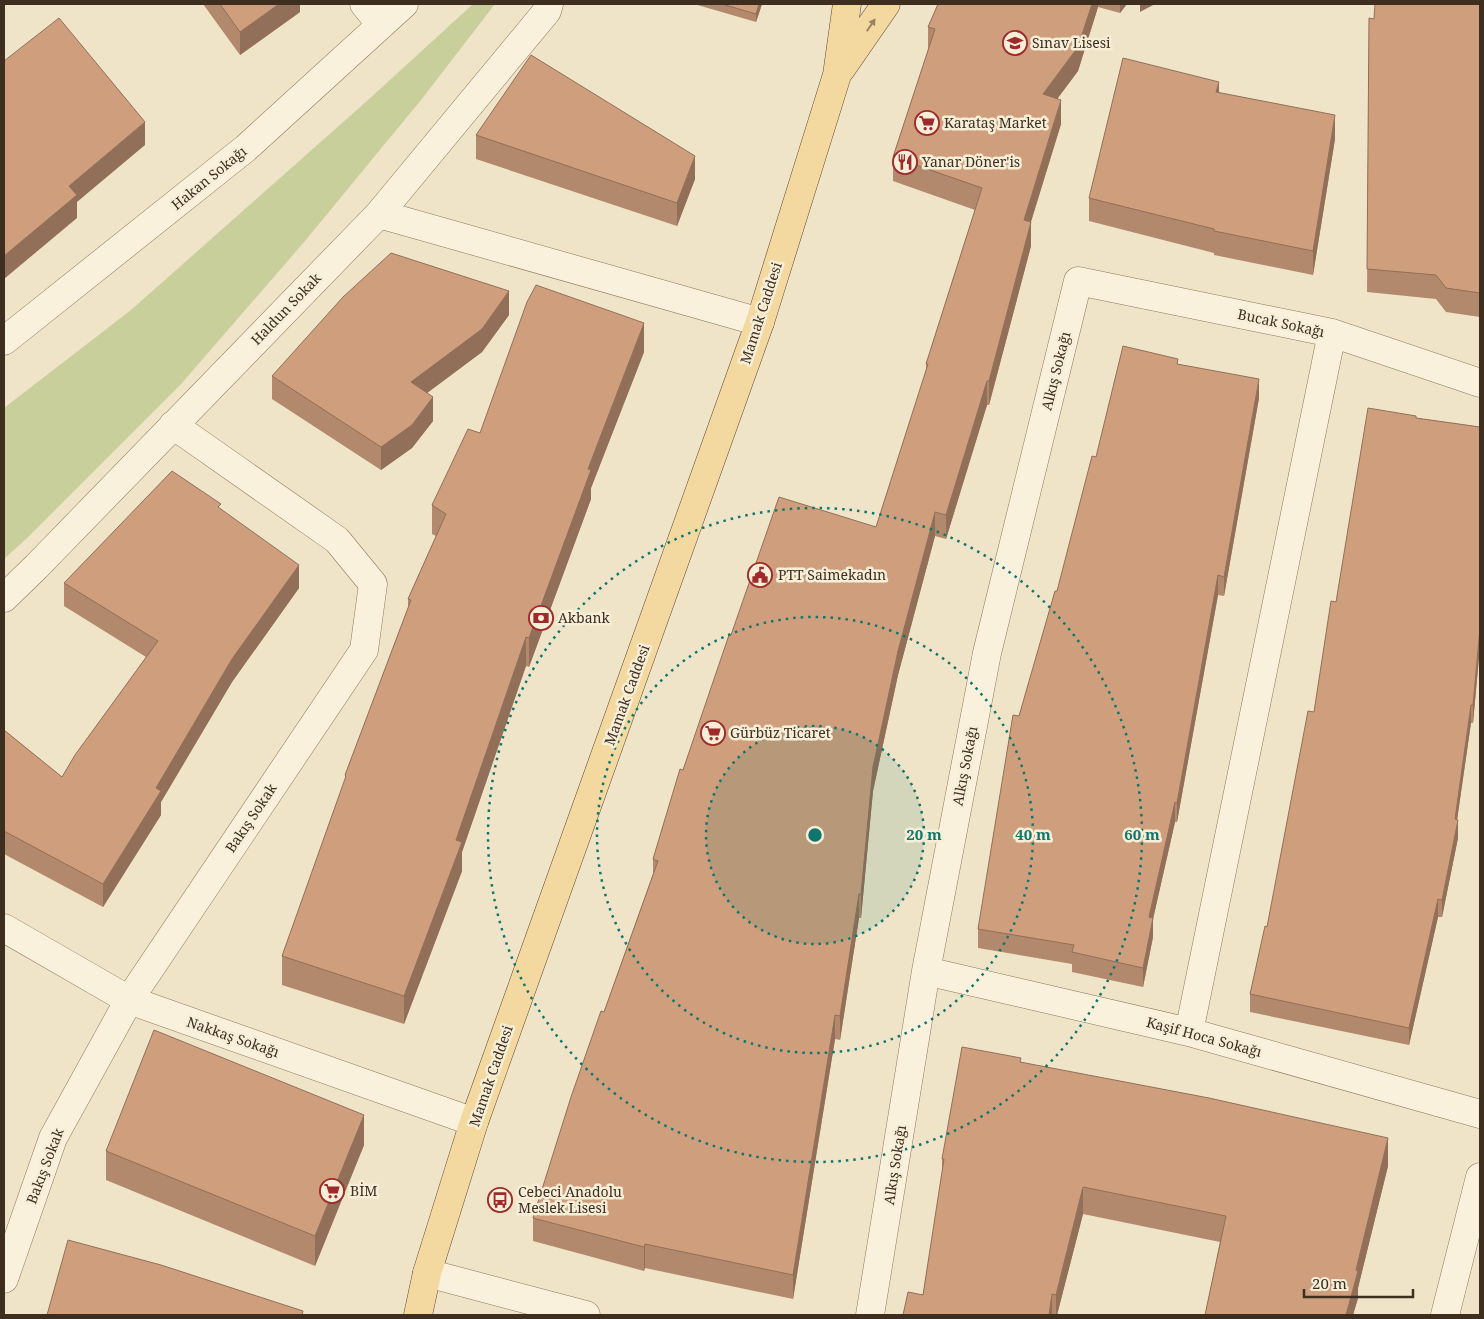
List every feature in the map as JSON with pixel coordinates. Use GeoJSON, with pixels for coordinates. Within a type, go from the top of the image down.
{"type":"FeatureCollection","features":[{"type":"Feature","properties":{"kind":"main road","name":"Mamak Caddesi"},"geometry":{"type":"LineString","coordinates":[[418,1315],[427,1273],[474,1122],[760,322],[837,75],[847,4]]}},
{"type":"Feature","properties":{"kind":"main road","name":"Mamak Caddesi"},"geometry":{"type":"LineString","coordinates":[[837,75],[886,4]]}},
{"type":"Feature","properties":{"kind":"street"},"geometry":{"type":"LineString","coordinates":[[364,4],[381,25]]}},
{"type":"Feature","properties":{"kind":"street","name":"Hakan Sokağı"},"geometry":{"type":"LineString","coordinates":[[4,341],[246,148],[404,4]]}},
{"type":"Feature","properties":{"kind":"street","name":"Haldun Sokak"},"geometry":{"type":"LineString","coordinates":[[4,598],[379,214],[547,11],[549,4]]}},
{"type":"Feature","properties":{"kind":"street"},"geometry":{"type":"LineString","coordinates":[[379,214],[760,322]]}},
{"type":"Feature","properties":{"kind":"street","name":"Bucak Sokağı"},"geometry":{"type":"LineString","coordinates":[[1078,281],[1332,333],[1480,383]]}},
{"type":"Feature","properties":{"kind":"street","name":"Alkış Sokağı"},"geometry":{"type":"LineString","coordinates":[[870,1315],[926,971],[987,652],[1078,281]]}},
{"type":"Feature","properties":{"kind":"street"},"geometry":{"type":"LineString","coordinates":[[1190,1032],[1332,333]]}},
{"type":"Feature","properties":{"kind":"street","name":"Bakış Sokak"},"geometry":{"type":"LineString","coordinates":[[4,1279],[53,1138],[129,1000],[364,650],[372,584],[338,540],[174,425]]}},
{"type":"Feature","properties":{"kind":"street","name":"Nakkaş Sokağı"},"geometry":{"type":"LineString","coordinates":[[4,928],[129,1000],[474,1122]]}},
{"type":"Feature","properties":{"kind":"street","name":"Kaşif Hoca Sokağı"},"geometry":{"type":"LineString","coordinates":[[926,971],[1190,1032],[1480,1114]]}},
{"type":"Feature","properties":{"kind":"street"},"geometry":{"type":"LineString","coordinates":[[1445,1315],[1480,1177]]}},
{"type":"Feature","properties":{"kind":"street"},"geometry":{"type":"LineString","coordinates":[[427,1273],[586,1315]]}},
{"type":"Feature","properties":{"kind":"green space"},"geometry":{"type":"Polygon","coordinates":[[[473,4],[495,4],[421,100],[305,241],[182,383],[4,559],[4,408],[131,310],[368,100],[473,4]]]}},
{"type":"Feature","properties":{"kind":"building"},"geometry":{"type":"Polygon","coordinates":[[[220,4],[279,4],[240,32],[220,4]]]}},
{"type":"Feature","properties":{"kind":"building"},"geometry":{"type":"Polygon","coordinates":[[[722,4],[759,4],[756,14],[722,4]]]}},
{"type":"Feature","properties":{"kind":"building"},"geometry":{"type":"Polygon","coordinates":[[[938,4],[1092,4],[1078,47],[1043,94],[1061,100],[1024,220],[1031,222],[989,381],[987,381],[946,515],[935,512],[898,651],[873,767],[861,894],[859,894],[840,1016],[835,1015],[793,1275],[645,1244],[644,1247],[533,1218],[571,1097],[601,1011],[604,1012],[658,861],[653,859],[680,769],[683,770],[779,497],[876,527],[982,188],[893,157],[935,29],[928,27],[938,4]]]}},
{"type":"Feature","properties":{"kind":"building"},"geometry":{"type":"Polygon","coordinates":[[[1375,4],[1480,4],[1480,293],[1446,288],[1436,275],[1367,269],[1369,18],[1374,19],[1375,4]]]}},
{"type":"Feature","properties":{"kind":"building"},"geometry":{"type":"Polygon","coordinates":[[[59,18],[145,122],[69,186],[77,195],[4,256],[4,61],[59,18]]]}},
{"type":"Feature","properties":{"kind":"building"},"geometry":{"type":"Polygon","coordinates":[[[531,55],[695,156],[677,203],[476,135],[531,55]]]}},
{"type":"Feature","properties":{"kind":"building"},"geometry":{"type":"Polygon","coordinates":[[[1123,58],[1219,82],[1216,92],[1335,115],[1313,251],[1214,231],[1214,229],[1089,198],[1123,58]]]}},
{"type":"Feature","properties":{"kind":"building"},"geometry":{"type":"Polygon","coordinates":[[[391,253],[509,291],[482,329],[411,382],[433,397],[412,425],[381,447],[272,376],[343,297],[391,253]]]}},
{"type":"Feature","properties":{"kind":"building"},"geometry":{"type":"Polygon","coordinates":[[[536,285],[644,323],[588,469],[591,470],[529,638],[526,637],[456,840],[462,842],[404,996],[282,956],[345,775],[411,600],[408,599],[446,514],[432,505],[468,429],[480,433],[527,302],[536,285]]]}},
{"type":"Feature","properties":{"kind":"building"},"geometry":{"type":"Polygon","coordinates":[[[1123,346],[1178,359],[1177,364],[1259,379],[1224,577],[1218,575],[1177,803],[1175,802],[1149,917],[1153,918],[1143,968],[1072,952],[1074,945],[978,929],[1013,715],[1019,716],[1055,591],[1057,591],[1092,456],[1096,457],[1123,346]]]}},
{"type":"Feature","properties":{"kind":"building"},"geometry":{"type":"Polygon","coordinates":[[[1368,408],[1416,416],[1416,418],[1480,427],[1480,628],[1473,705],[1471,705],[1455,819],[1458,820],[1442,900],[1438,899],[1409,1028],[1250,994],[1265,926],[1267,927],[1308,711],[1314,712],[1331,601],[1336,602],[1368,408]]]}},
{"type":"Feature","properties":{"kind":"building"},"geometry":{"type":"Polygon","coordinates":[[[172,471],[221,504],[218,507],[299,565],[232,659],[156,788],[161,791],[103,884],[4,831],[4,730],[62,777],[75,755],[158,641],[64,583],[172,471]]]}},
{"type":"Feature","properties":{"kind":"building"},"geometry":{"type":"Polygon","coordinates":[[[154,1030],[364,1115],[315,1236],[106,1151],[154,1030]]]}},
{"type":"Feature","properties":{"kind":"building"},"geometry":{"type":"Polygon","coordinates":[[[962,1047],[1021,1058],[1020,1062],[1209,1098],[1388,1138],[1356,1270],[1358,1271],[1346,1315],[1205,1315],[1226,1216],[1083,1187],[1056,1295],[1052,1294],[1049,1315],[903,1315],[908,1292],[923,1295],[944,1159],[942,1159],[962,1047]]]}},
{"type":"Feature","properties":{"kind":"building"},"geometry":{"type":"Polygon","coordinates":[[[68,1240],[161,1265],[303,1311],[302,1315],[47,1315],[68,1240]]]}},
{"type":"Feature","properties":{"kind":"place","name":"Sınav Lisesi"},"geometry":{"type":"Point","coordinates":[1015,43]}},
{"type":"Feature","properties":{"kind":"place","name":"Karataş Market"},"geometry":{"type":"Point","coordinates":[927,123]}},
{"type":"Feature","properties":{"kind":"place","name":"Yanar Döner'is"},"geometry":{"type":"Point","coordinates":[905,162]}},
{"type":"Feature","properties":{"kind":"place","name":"PTT Saimekadın"},"geometry":{"type":"Point","coordinates":[760,575]}},
{"type":"Feature","properties":{"kind":"place","name":"Akbank"},"geometry":{"type":"Point","coordinates":[541,618]}},
{"type":"Feature","properties":{"kind":"place","name":"Gürbüz Ticaret"},"geometry":{"type":"Point","coordinates":[713,733]}},
{"type":"Feature","properties":{"kind":"place","name":"BİM"},"geometry":{"type":"Point","coordinates":[332,1191]}},
{"type":"Feature","properties":{"kind":"place","name":"Cebeci Anadolu Meslek Lisesi"},"geometry":{"type":"Point","coordinates":[500,1200]}}]}
